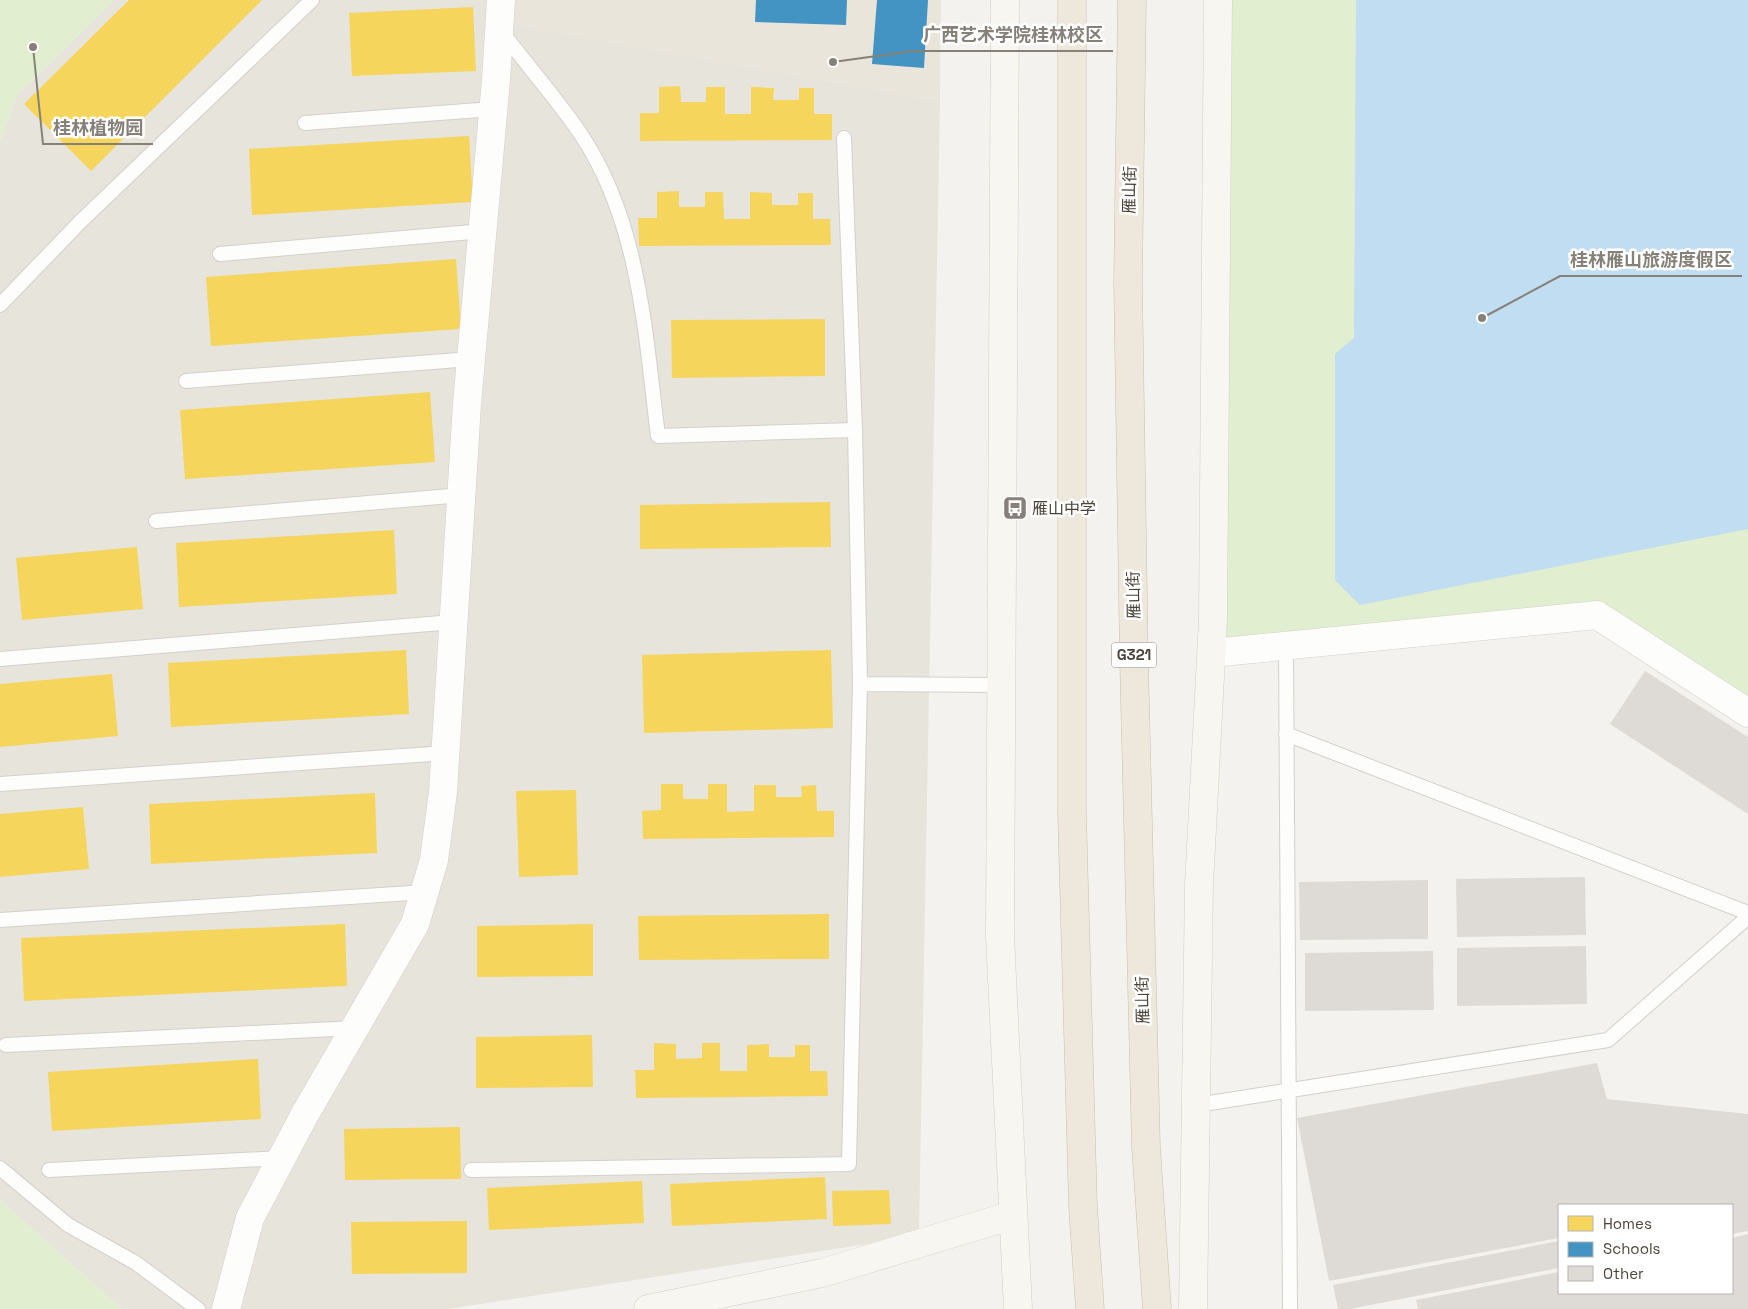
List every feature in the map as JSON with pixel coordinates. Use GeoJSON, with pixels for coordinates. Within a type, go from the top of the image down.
{"type":"FeatureCollection","features":[{"type":"Feature","properties":{"kind":"highway"},"geometry":{"type":"LineString","coordinates":[[1072,0],[1072,814],[1083,1197],[1090,1309]]}},
{"type":"Feature","properties":{"kind":"highway","name":"雁山街"},"geometry":{"type":"LineString","coordinates":[[1132,0],[1128,281],[1134,651],[1146,1147],[1157,1309]]}},
{"type":"Feature","properties":{"kind":"street"},"geometry":{"type":"LineString","coordinates":[[226,1309],[250,1218],[415,924],[434,860],[446,753],[471,359],[494,109],[501,0]]}},
{"type":"Feature","properties":{"kind":"street"},"geometry":{"type":"LineString","coordinates":[[1005,0],[1000,936],[1018,1309]]}},
{"type":"Feature","properties":{"kind":"street"},"geometry":{"type":"LineString","coordinates":[[1193,1309],[1199,885],[1212,653],[1218,0]]}},
{"type":"Feature","properties":{"kind":"street"},"geometry":{"type":"LineString","coordinates":[[1212,653],[1597,615],[1748,712]]}},
{"type":"Feature","properties":{"kind":"street"},"geometry":{"type":"LineString","coordinates":[[648,1309],[822,1272],[1013,1215]]}},
{"type":"Feature","properties":{"kind":"lane"},"geometry":{"type":"LineString","coordinates":[[0,305],[80,222],[312,0]]}},
{"type":"Feature","properties":{"kind":"lane"},"geometry":{"type":"LineString","coordinates":[[499,28],[580,134],[605,181],[626,232],[640,291],[658,436],[855,430]]}},
{"type":"Feature","properties":{"kind":"lane"},"geometry":{"type":"LineString","coordinates":[[305,123],[494,109]]}},
{"type":"Feature","properties":{"kind":"lane"},"geometry":{"type":"LineString","coordinates":[[471,1170],[849,1164],[860,684],[855,430],[844,138]]}},
{"type":"Feature","properties":{"kind":"lane"},"geometry":{"type":"LineString","coordinates":[[220,254],[483,231]]}},
{"type":"Feature","properties":{"kind":"lane"},"geometry":{"type":"LineString","coordinates":[[186,382],[471,359]]}},
{"type":"Feature","properties":{"kind":"lane"},"geometry":{"type":"LineString","coordinates":[[156,521],[462,496]]}},
{"type":"Feature","properties":{"kind":"lane"},"geometry":{"type":"LineString","coordinates":[[0,659],[454,622]]}},
{"type":"Feature","properties":{"kind":"lane"},"geometry":{"type":"LineString","coordinates":[[1286,646],[1290,1309]]}},
{"type":"Feature","properties":{"kind":"lane"},"geometry":{"type":"LineString","coordinates":[[860,684],[1000,685]]}},
{"type":"Feature","properties":{"kind":"lane"},"geometry":{"type":"LineString","coordinates":[[1286,734],[1748,913]]}},
{"type":"Feature","properties":{"kind":"lane"},"geometry":{"type":"LineString","coordinates":[[0,784],[446,753]]}},
{"type":"Feature","properties":{"kind":"lane"},"geometry":{"type":"LineString","coordinates":[[0,920],[426,892]]}},
{"type":"Feature","properties":{"kind":"lane"},"geometry":{"type":"LineString","coordinates":[[1197,1105],[1608,1040],[1748,917]]}},
{"type":"Feature","properties":{"kind":"lane"},"geometry":{"type":"LineString","coordinates":[[6,1045],[355,1028]]}},
{"type":"Feature","properties":{"kind":"lane"},"geometry":{"type":"LineString","coordinates":[[49,1170],[282,1158]]}},
{"type":"Feature","properties":{"kind":"lane"},"geometry":{"type":"LineString","coordinates":[[0,1168],[68,1225],[136,1263],[198,1309]]}},
{"type":"Feature","properties":{"kind":"shaded area"},"geometry":{"type":"Polygon","coordinates":[[[114,0],[514,0],[513,24],[940,101],[919,1230],[887,1241],[448,1309],[122,1309],[0,1200],[0,142],[17,95],[114,0]]]}},
{"type":"Feature","properties":{"kind":"shaded area"},"geometry":{"type":"Polygon","coordinates":[[[514,0],[941,0],[940,101],[512,24],[514,0]]]}},
{"type":"Feature","properties":{"kind":"green space"},"geometry":{"type":"Polygon","coordinates":[[[0,0],[114,0],[17,95],[0,142],[0,0]]]}},
{"type":"Feature","properties":{"kind":"green space"},"geometry":{"type":"Polygon","coordinates":[[[1218,0],[1748,0],[1748,713],[1597,615],[1212,653],[1218,0]]]}},
{"type":"Feature","properties":{"kind":"green space"},"geometry":{"type":"Polygon","coordinates":[[[0,1200],[122,1309],[0,1309],[0,1200]]]}},
{"type":"Feature","properties":{"kind":"water"},"geometry":{"type":"Polygon","coordinates":[[[1356,0],[1748,0],[1748,529],[1360,605],[1335,580],[1335,354],[1354,338],[1356,0]]]}},
{"type":"Feature","properties":{"kind":"building: Homes"},"geometry":{"type":"Polygon","coordinates":[[[129,0],[262,0],[91,171],[24,104],[129,0]]]}},
{"type":"Feature","properties":{"kind":"building: Homes"},"geometry":{"type":"Polygon","coordinates":[[[473,7],[476,71],[352,76],[349,13],[473,7]]]}},
{"type":"Feature","properties":{"kind":"building: Homes"},"geometry":{"type":"Polygon","coordinates":[[[680,86],[681,102],[706,102],[706,87],[725,87],[725,114],[751,114],[751,87],[774,88],[773,100],[799,100],[799,88],[814,88],[814,114],[832,114],[832,140],[640,141],[640,113],[659,113],[659,87],[680,86]]]}},
{"type":"Feature","properties":{"kind":"building: Homes"},"geometry":{"type":"Polygon","coordinates":[[[469,136],[473,202],[252,215],[249,149],[469,136]]]}},
{"type":"Feature","properties":{"kind":"building: Homes"},"geometry":{"type":"Polygon","coordinates":[[[679,191],[679,207],[705,207],[705,192],[723,192],[724,219],[750,219],[750,192],[772,193],[772,205],[798,205],[798,193],[813,193],[813,219],[830,219],[831,245],[639,246],[638,218],[657,218],[657,192],[679,191]]]}},
{"type":"Feature","properties":{"kind":"building: Homes"},"geometry":{"type":"Polygon","coordinates":[[[456,259],[461,329],[211,346],[206,277],[456,259]]]}},
{"type":"Feature","properties":{"kind":"building: Homes"},"geometry":{"type":"Polygon","coordinates":[[[825,319],[825,376],[672,378],[671,320],[825,319]]]}},
{"type":"Feature","properties":{"kind":"building: Homes"},"geometry":{"type":"Polygon","coordinates":[[[430,392],[435,462],[185,479],[180,410],[430,392]]]}},
{"type":"Feature","properties":{"kind":"building: Homes"},"geometry":{"type":"Polygon","coordinates":[[[830,502],[831,547],[640,549],[640,505],[830,502]]]}},
{"type":"Feature","properties":{"kind":"building: Homes"},"geometry":{"type":"Polygon","coordinates":[[[394,530],[397,594],[179,607],[176,543],[394,530]]]}},
{"type":"Feature","properties":{"kind":"building: Homes"},"geometry":{"type":"Polygon","coordinates":[[[137,547],[143,609],[22,620],[16,558],[137,547]]]}},
{"type":"Feature","properties":{"kind":"building: Homes"},"geometry":{"type":"Polygon","coordinates":[[[406,650],[409,714],[171,727],[168,663],[406,650]]]}},
{"type":"Feature","properties":{"kind":"building: Homes"},"geometry":{"type":"Polygon","coordinates":[[[831,650],[833,728],[644,733],[642,655],[831,650]]]}},
{"type":"Feature","properties":{"kind":"building: Homes"},"geometry":{"type":"Polygon","coordinates":[[[112,674],[118,736],[0,747],[0,684],[112,674]]]}},
{"type":"Feature","properties":{"kind":"building: Homes"},"geometry":{"type":"Polygon","coordinates":[[[661,784],[683,784],[683,799],[708,799],[708,784],[727,784],[727,812],[754,811],[754,785],[776,785],[776,797],[802,797],[801,786],[816,785],[817,811],[834,811],[834,837],[643,839],[642,811],[661,810],[661,784]]]}},
{"type":"Feature","properties":{"kind":"building: Homes"},"geometry":{"type":"Polygon","coordinates":[[[576,790],[578,875],[519,877],[516,791],[576,790]]]}},
{"type":"Feature","properties":{"kind":"building: Homes"},"geometry":{"type":"Polygon","coordinates":[[[375,793],[377,853],[151,864],[149,804],[375,793]]]}},
{"type":"Feature","properties":{"kind":"building: Homes"},"geometry":{"type":"Polygon","coordinates":[[[83,807],[89,869],[0,877],[0,814],[83,807]]]}},
{"type":"Feature","properties":{"kind":"building: Homes"},"geometry":{"type":"Polygon","coordinates":[[[829,914],[829,959],[639,960],[638,916],[829,914]]]}},
{"type":"Feature","properties":{"kind":"building: Homes"},"geometry":{"type":"Polygon","coordinates":[[[345,924],[347,986],[24,1001],[21,938],[345,924]]]}},
{"type":"Feature","properties":{"kind":"building: Homes"},"geometry":{"type":"Polygon","coordinates":[[[593,924],[593,976],[477,977],[477,926],[593,924]]]}},
{"type":"Feature","properties":{"kind":"building: Homes"},"geometry":{"type":"Polygon","coordinates":[[[592,1035],[593,1087],[476,1088],[476,1037],[592,1035]]]}},
{"type":"Feature","properties":{"kind":"building: Homes"},"geometry":{"type":"Polygon","coordinates":[[[654,1043],[676,1044],[676,1059],[702,1058],[702,1043],[720,1043],[720,1071],[747,1071],[747,1045],[769,1044],[769,1057],[795,1057],[795,1045],[810,1045],[810,1071],[827,1071],[828,1096],[636,1098],[635,1070],[654,1070],[654,1043]]]}},
{"type":"Feature","properties":{"kind":"building: Homes"},"geometry":{"type":"Polygon","coordinates":[[[258,1059],[261,1119],[52,1131],[48,1072],[258,1059]]]}},
{"type":"Feature","properties":{"kind":"building: Homes"},"geometry":{"type":"Polygon","coordinates":[[[460,1127],[461,1179],[345,1180],[344,1129],[460,1127]]]}},
{"type":"Feature","properties":{"kind":"building: Homes"},"geometry":{"type":"Polygon","coordinates":[[[825,1177],[827,1219],[672,1226],[670,1184],[825,1177]]]}},
{"type":"Feature","properties":{"kind":"building: Homes"},"geometry":{"type":"Polygon","coordinates":[[[642,1181],[644,1223],[489,1230],[487,1188],[642,1181]]]}},
{"type":"Feature","properties":{"kind":"building: Homes"},"geometry":{"type":"Polygon","coordinates":[[[889,1190],[891,1224],[833,1226],[832,1191],[889,1190]]]}},
{"type":"Feature","properties":{"kind":"building: Homes"},"geometry":{"type":"Polygon","coordinates":[[[467,1221],[467,1273],[352,1274],[351,1222],[467,1221]]]}},
{"type":"Feature","properties":{"kind":"building: Schools"},"geometry":{"type":"Polygon","coordinates":[[[756,0],[847,0],[846,25],[755,22],[756,0]]]}},
{"type":"Feature","properties":{"kind":"building: Schools"},"geometry":{"type":"Polygon","coordinates":[[[877,0],[928,0],[924,68],[872,64],[877,0]]]}},
{"type":"Feature","properties":{"kind":"building: Other"},"geometry":{"type":"Polygon","coordinates":[[[1645,671],[1748,737],[1748,814],[1610,724],[1645,671]]]}},
{"type":"Feature","properties":{"kind":"building: Other"},"geometry":{"type":"Polygon","coordinates":[[[1585,877],[1586,935],[1457,937],[1456,879],[1585,877]]]}},
{"type":"Feature","properties":{"kind":"building: Other"},"geometry":{"type":"Polygon","coordinates":[[[1428,880],[1428,939],[1300,940],[1299,882],[1428,880]]]}},
{"type":"Feature","properties":{"kind":"building: Other"},"geometry":{"type":"Polygon","coordinates":[[[1586,946],[1587,1004],[1457,1006],[1457,948],[1586,946]]]}},
{"type":"Feature","properties":{"kind":"building: Other"},"geometry":{"type":"Polygon","coordinates":[[[1433,951],[1434,1010],[1305,1011],[1305,953],[1433,951]]]}},
{"type":"Feature","properties":{"kind":"building: Other"},"geometry":{"type":"Polygon","coordinates":[[[1597,1063],[1607,1099],[1748,1114],[1748,1231],[1733,1234],[1733,1204],[1558,1204],[1558,1238],[1329,1281],[1297,1118],[1597,1063]]]}},
{"type":"Feature","properties":{"kind":"building: Other"},"geometry":{"type":"Polygon","coordinates":[[[1748,1234],[1748,1309],[1418,1309],[1416,1300],[1558,1272],[1558,1294],[1733,1294],[1733,1238],[1748,1234]]]}},
{"type":"Feature","properties":{"kind":"building: Other"},"geometry":{"type":"Polygon","coordinates":[[[1558,1241],[1558,1268],[1350,1309],[1338,1309],[1333,1285],[1558,1241]]]}},
{"type":"Feature","properties":{"kind":"place","name":"桂林植物园"},"geometry":{"type":"Point","coordinates":[33,47]}},
{"type":"Feature","properties":{"kind":"place","name":"广西艺术学院桂林校区"},"geometry":{"type":"Point","coordinates":[833,62]}},
{"type":"Feature","properties":{"kind":"place","name":"桂林雁山旅游度假区"},"geometry":{"type":"Point","coordinates":[1482,318]}},
{"type":"Feature","properties":{"kind":"place","name":"雁山中学"},"geometry":{"type":"Point","coordinates":[1015,508]}}]}
